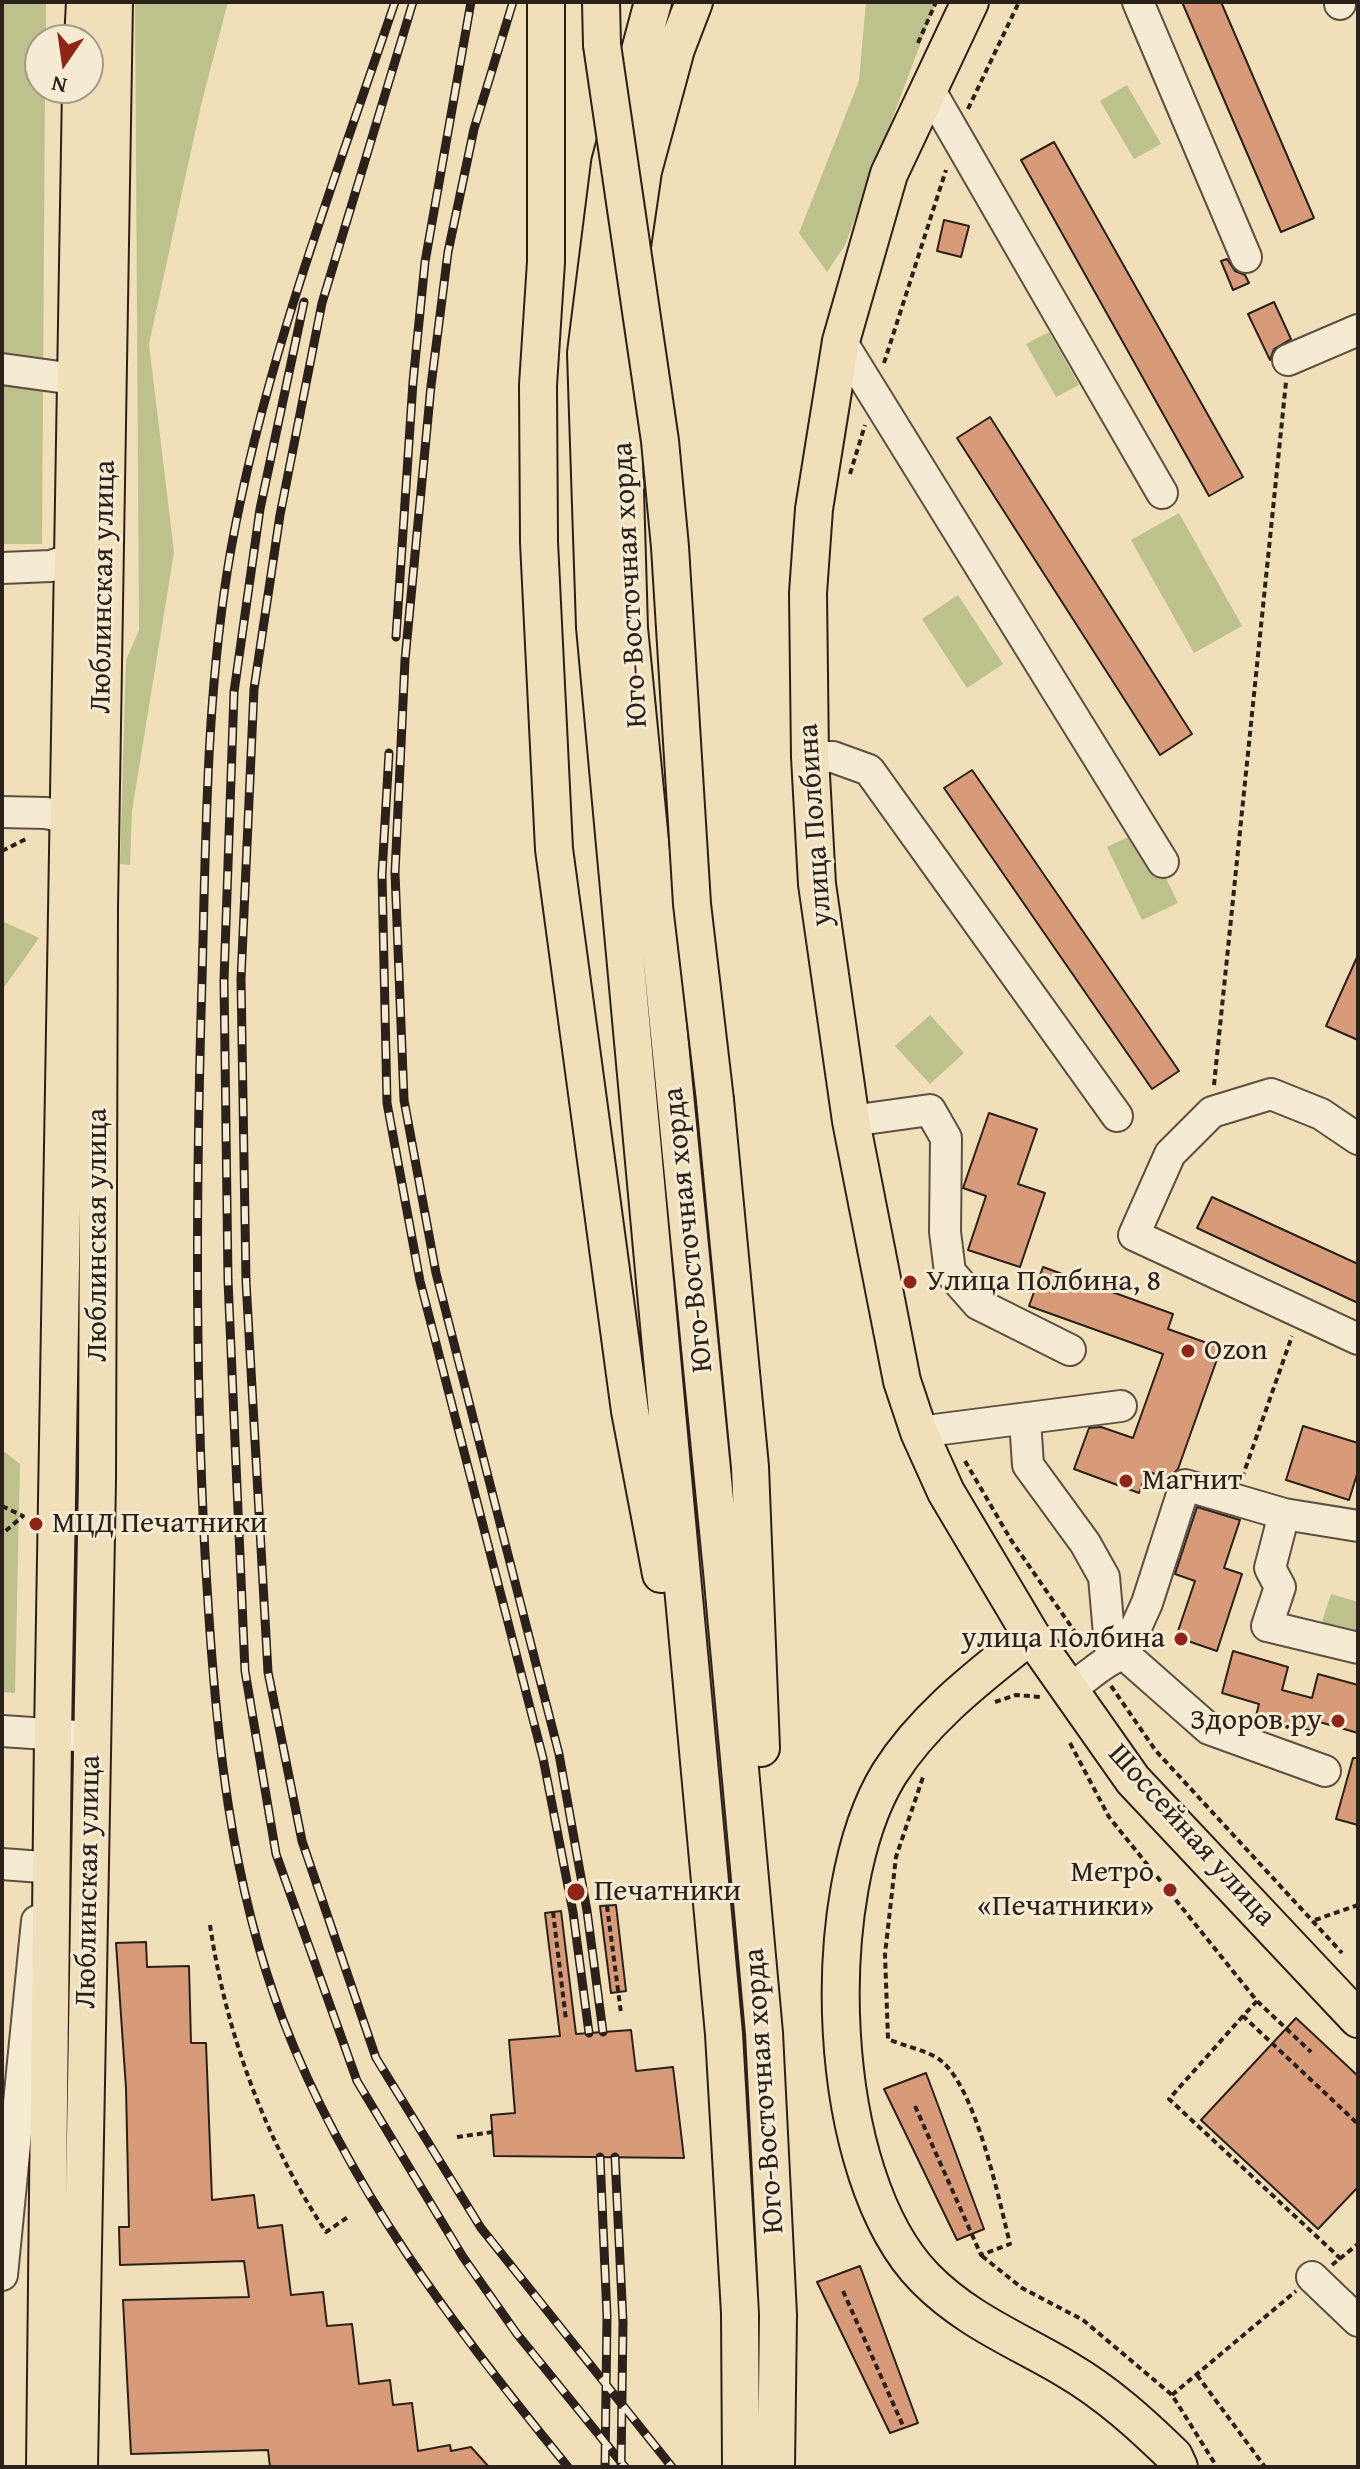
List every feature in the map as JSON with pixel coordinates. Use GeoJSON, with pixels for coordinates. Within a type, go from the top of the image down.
{"type":"FeatureCollection","features":[{"type":"Feature","properties":{"kind":"main road"},"geometry":{"type":"LineString","coordinates":[[84,24],[85,2]]}},
{"type":"Feature","properties":{"kind":"main road","name":"Люблинская улица"},"geometry":{"type":"LineString","coordinates":[[79,2467],[97,1465],[102,664],[114,2]]}},
{"type":"Feature","properties":{"kind":"main road"},"geometry":{"type":"LineString","coordinates":[[546,2],[546,262],[538,385],[539,542],[554,849],[630,1411],[698,1768]]}},
{"type":"Feature","properties":{"kind":"main road"},"geometry":{"type":"LineString","coordinates":[[601,2],[602,45],[660,441],[670,547],[692,904],[715,1100],[750,1467],[764,1804],[764,2033]]}},
{"type":"Feature","properties":{"kind":"main road","name":"Юго-Восточная хорда"},"geometry":{"type":"LineString","coordinates":[[653,2],[610,163],[586,353],[595,627],[724,2034],[740,2313],[741,2467]]}},
{"type":"Feature","properties":{"kind":"main road","name":"Юго-Восточная хорда"},"geometry":{"type":"LineString","coordinates":[[694,2],[676,49],[643,171],[630,260],[621,354],[629,628],[764,2033],[778,2315],[776,2467]]}},
{"type":"Feature","properties":{"kind":"main road","name":"улица Полбина"},"geometry":{"type":"LineString","coordinates":[[970,2],[889,174],[841,341],[814,509],[808,593],[810,757],[817,884],[851,1121],[898,1360],[936,1431],[946,1492],[1031,1635]]}},
{"type":"Feature","properties":{"kind":"main road","name":"Люблинская улица"},"geometry":{"type":"LineString","coordinates":[[45,2467],[53,1734],[81,104]]}},
{"type":"Feature","properties":{"kind":"main road"},"geometry":{"type":"LineString","coordinates":[[1031,1635],[974,1680],[923,1729],[889,1775],[859,1842],[843,1925],[843,2039],[851,2115],[871,2189],[891,2230],[924,2277],[983,2326],[1065,2368],[1119,2403],[1174,2456],[1179,2467]]}},
{"type":"Feature","properties":{"kind":"main road","name":"Шоссейная улица"},"geometry":{"type":"LineString","coordinates":[[1031,1635],[1058,1694],[1133,1780],[1355,2007]]}},
{"type":"Feature","properties":{"kind":"street"},"geometry":{"type":"LineString","coordinates":[[1138,2],[1246,257]]}},
{"type":"Feature","properties":{"kind":"street"},"geometry":{"type":"LineString","coordinates":[[928,87],[1162,493]]}},
{"type":"Feature","properties":{"kind":"street"},"geometry":{"type":"LineString","coordinates":[[1288,360],[1358,330]]}},
{"type":"Feature","properties":{"kind":"street"},"geometry":{"type":"LineString","coordinates":[[841,341],[1163,862]]}},
{"type":"Feature","properties":{"kind":"street"},"geometry":{"type":"LineString","coordinates":[[2,369],[74,379]]}},
{"type":"Feature","properties":{"kind":"street"},"geometry":{"type":"LineString","coordinates":[[2,568],[51,566],[72,559]]}},
{"type":"Feature","properties":{"kind":"street"},"geometry":{"type":"LineString","coordinates":[[810,757],[833,757],[869,770],[1117,1116]]}},
{"type":"Feature","properties":{"kind":"street"},"geometry":{"type":"LineString","coordinates":[[2,812],[46,813],[70,818]]}},
{"type":"Feature","properties":{"kind":"street"},"geometry":{"type":"LineString","coordinates":[[1358,1139],[1321,1114],[1271,1094],[1212,1112],[1170,1154],[1134,1235],[1358,1339]]}},
{"type":"Feature","properties":{"kind":"street"},"geometry":{"type":"LineString","coordinates":[[851,1121],[930,1110],[946,1138],[945,1232],[950,1272],[978,1304],[1070,1350]]}},
{"type":"Feature","properties":{"kind":"street"},"geometry":{"type":"LineString","coordinates":[[936,1431],[1121,1406]]}},
{"type":"Feature","properties":{"kind":"street"},"geometry":{"type":"LineString","coordinates":[[1025,1420],[1028,1465],[1085,1543],[1104,1577],[1112,1660],[1209,1729],[1325,1771]]}},
{"type":"Feature","properties":{"kind":"street"},"geometry":{"type":"LineString","coordinates":[[1058,1694],[1112,1660],[1147,1603],[1185,1485],[1284,1514],[1358,1526]]}},
{"type":"Feature","properties":{"kind":"street"},"geometry":{"type":"LineString","coordinates":[[1284,1514],[1270,1568],[1280,1587],[1267,1626],[1358,1648]]}},
{"type":"Feature","properties":{"kind":"street"},"geometry":{"type":"LineString","coordinates":[[2,1731],[91,1737]]}},
{"type":"Feature","properties":{"kind":"street"},"geometry":{"type":"LineString","coordinates":[[2,2275],[42,1867],[53,1792]]}},
{"type":"Feature","properties":{"kind":"street"},"geometry":{"type":"LineString","coordinates":[[2,1864],[42,1867]]}},
{"type":"Feature","properties":{"kind":"street"},"geometry":{"type":"LineString","coordinates":[[1312,2277],[1358,2321]]}},
{"type":"Feature","properties":{"kind":"path"},"geometry":{"type":"LineString","coordinates":[[927,19],[936,2]]}},
{"type":"Feature","properties":{"kind":"path"},"geometry":{"type":"LineString","coordinates":[[847,482],[914,278]]}},
{"type":"Feature","properties":{"kind":"path"},"geometry":{"type":"LineString","coordinates":[[1212,1112],[1288,360]]}},
{"type":"Feature","properties":{"kind":"path"},"geometry":{"type":"LineString","coordinates":[[2,851],[35,834]]}},
{"type":"Feature","properties":{"kind":"path"},"geometry":{"type":"LineString","coordinates":[[1251,1451],[1300,1312]]}},
{"type":"Feature","properties":{"kind":"path"},"geometry":{"type":"LineString","coordinates":[[936,1431],[963,1459],[1011,1540],[1112,1660],[1156,1751],[1315,1920],[1342,1953]]}},
{"type":"Feature","properties":{"kind":"path"},"geometry":{"type":"LineString","coordinates":[[2,1506],[23,1516],[2,1534]]}},
{"type":"Feature","properties":{"kind":"path"},"geometry":{"type":"LineString","coordinates":[[984,1711],[996,1701],[1016,1695],[1058,1694]]}},
{"type":"Feature","properties":{"kind":"path"},"geometry":{"type":"LineString","coordinates":[[1068,1738],[1109,1817],[1257,2001],[1311,2052]]}},
{"type":"Feature","properties":{"kind":"path"},"geometry":{"type":"LineString","coordinates":[[926,1773],[896,1857],[885,1954],[888,2039],[940,2060],[965,2093],[991,2169],[1010,2244],[981,2255]]}},
{"type":"Feature","properties":{"kind":"path"},"geometry":{"type":"LineString","coordinates":[[1315,1920],[1358,1905]]}},
{"type":"Feature","properties":{"kind":"path"},"geometry":{"type":"LineString","coordinates":[[607,1906],[621,2013]]}},
{"type":"Feature","properties":{"kind":"path"},"geometry":{"type":"LineString","coordinates":[[553,1912],[566,2020]]}},
{"type":"Feature","properties":{"kind":"path"},"geometry":{"type":"LineString","coordinates":[[210,1925],[216,1966],[248,2079],[291,2180],[326,2232],[348,2217]]}},
{"type":"Feature","properties":{"kind":"path"},"geometry":{"type":"LineString","coordinates":[[1257,2001],[1169,2099],[1342,2260]]}},
{"type":"Feature","properties":{"kind":"path"},"geometry":{"type":"LineString","coordinates":[[1243,2016],[1358,2124]]}},
{"type":"Feature","properties":{"kind":"path"},"geometry":{"type":"LineString","coordinates":[[1291,2075],[1298,2068]]}},
{"type":"Feature","properties":{"kind":"path"},"geometry":{"type":"LineString","coordinates":[[1329,2107],[1334,2102]]}},
{"type":"Feature","properties":{"kind":"path"},"geometry":{"type":"LineString","coordinates":[[915,2106],[981,2255],[1022,2288],[1083,2320],[1172,2395],[1217,2467]]}},
{"type":"Feature","properties":{"kind":"path"},"geometry":{"type":"LineString","coordinates":[[457,2137],[493,2132]]}},
{"type":"Feature","properties":{"kind":"path"},"geometry":{"type":"LineString","coordinates":[[1172,2395],[1312,2277],[1342,2260],[1358,2244]]}},
{"type":"Feature","properties":{"kind":"path"},"geometry":{"type":"LineString","coordinates":[[843,2291],[904,2428]]}},
{"type":"Feature","properties":{"kind":"path"},"geometry":{"type":"LineString","coordinates":[[1197,2375],[1265,2467]]}},
{"type":"Feature","properties":{"kind":"green space"},"geometry":{"type":"Polygon","coordinates":[[[2,2],[46,2],[46,24],[24,24],[24,104],[45,104],[42,544],[2,544],[2,2]]]}},
{"type":"Feature","properties":{"kind":"green space"},"geometry":{"type":"Polygon","coordinates":[[[135,2],[228,2],[201,105],[149,344],[174,552],[132,811],[130,865],[120,864],[126,660],[139,630],[135,2]]]}},
{"type":"Feature","properties":{"kind":"green space"},"geometry":{"type":"Polygon","coordinates":[[[866,2],[936,2],[845,245],[827,272],[799,233],[859,81],[866,2]]]}},
{"type":"Feature","properties":{"kind":"green space"},"geometry":{"type":"Polygon","coordinates":[[[1127,85],[1161,144],[1134,159],[1100,101],[1127,85]]]}},
{"type":"Feature","properties":{"kind":"green space"},"geometry":{"type":"Polygon","coordinates":[[[1049,332],[1079,385],[1056,397],[1026,344],[1049,332]]]}},
{"type":"Feature","properties":{"kind":"green space"},"geometry":{"type":"Polygon","coordinates":[[[1179,513],[1242,626],[1194,653],[1131,540],[1179,513]]]}},
{"type":"Feature","properties":{"kind":"green space"},"geometry":{"type":"Polygon","coordinates":[[[958,595],[1003,664],[967,688],[922,619],[958,595]]]}},
{"type":"Feature","properties":{"kind":"green space"},"geometry":{"type":"Polygon","coordinates":[[[1143,830],[1178,903],[1142,920],[1107,847],[1143,830]]]}},
{"type":"Feature","properties":{"kind":"green space"},"geometry":{"type":"Polygon","coordinates":[[[2,921],[39,938],[3,989],[2,989],[2,921]]]}},
{"type":"Feature","properties":{"kind":"green space"},"geometry":{"type":"Polygon","coordinates":[[[930,1015],[964,1053],[930,1084],[895,1046],[930,1015]]]}},
{"type":"Feature","properties":{"kind":"green space"},"geometry":{"type":"Polygon","coordinates":[[[2,1450],[20,1464],[15,1693],[2,1692],[2,1450]]]}},
{"type":"Feature","properties":{"kind":"green space"},"geometry":{"type":"Polygon","coordinates":[[[1331,1594],[1358,1602],[1358,1639],[1320,1628],[1331,1594]]]}},
{"type":"Feature","properties":{"kind":"building"},"geometry":{"type":"Polygon","coordinates":[[[1182,2],[1221,2],[1314,218],[1281,232],[1182,2]]]}},
{"type":"Feature","properties":{"kind":"building"},"geometry":{"type":"Polygon","coordinates":[[[1054,142],[1243,477],[1209,496],[1021,160],[1054,142]]]}},
{"type":"Feature","properties":{"kind":"building"},"geometry":{"type":"Polygon","coordinates":[[[944,220],[969,226],[961,257],[937,251],[944,220]]]}},
{"type":"Feature","properties":{"kind":"building"},"geometry":{"type":"Polygon","coordinates":[[[1227,259],[1235,271],[1245,275],[1249,283],[1233,290],[1221,261],[1227,259]]]}},
{"type":"Feature","properties":{"kind":"building"},"geometry":{"type":"Polygon","coordinates":[[[1274,302],[1291,339],[1274,349],[1270,360],[1248,314],[1274,302]]]}},
{"type":"Feature","properties":{"kind":"building"},"geometry":{"type":"Polygon","coordinates":[[[990,417],[1192,734],[1160,755],[957,438],[990,417]]]}},
{"type":"Feature","properties":{"kind":"building"},"geometry":{"type":"Polygon","coordinates":[[[972,770],[1179,1071],[1152,1089],[944,788],[972,770]]]}},
{"type":"Feature","properties":{"kind":"building"},"geometry":{"type":"Polygon","coordinates":[[[1358,955],[1358,1040],[1326,1026],[1358,955]]]}},
{"type":"Feature","properties":{"kind":"building"},"geometry":{"type":"Polygon","coordinates":[[[989,1113],[1037,1129],[1018,1184],[1045,1193],[1020,1267],[968,1250],[986,1196],[963,1188],[989,1113]]]}},
{"type":"Feature","properties":{"kind":"building"},"geometry":{"type":"Polygon","coordinates":[[[1212,1197],[1358,1264],[1358,1303],[1197,1228],[1212,1197]]]}},
{"type":"Feature","properties":{"kind":"building"},"geometry":{"type":"Polygon","coordinates":[[[1043,1267],[1173,1314],[1168,1329],[1221,1348],[1178,1469],[1168,1479],[1147,1471],[1139,1493],[1074,1469],[1089,1428],[1101,1427],[1133,1438],[1163,1354],[1029,1306],[1043,1267]]]}},
{"type":"Feature","properties":{"kind":"building"},"geometry":{"type":"Polygon","coordinates":[[[1303,1426],[1358,1443],[1358,1471],[1349,1500],[1286,1480],[1303,1426]]]}},
{"type":"Feature","properties":{"kind":"building"},"geometry":{"type":"Polygon","coordinates":[[[1197,1507],[1240,1520],[1224,1568],[1242,1574],[1217,1651],[1176,1637],[1195,1581],[1175,1574],[1197,1507]]]}},
{"type":"Feature","properties":{"kind":"building"},"geometry":{"type":"Polygon","coordinates":[[[1233,1651],[1288,1667],[1282,1690],[1312,1698],[1318,1674],[1358,1685],[1358,1733],[1316,1721],[1313,1731],[1256,1716],[1259,1704],[1222,1693],[1233,1651]]]}},
{"type":"Feature","properties":{"kind":"building"},"geometry":{"type":"Polygon","coordinates":[[[1353,1758],[1358,1758],[1358,1825],[1336,1819],[1353,1758]]]}},
{"type":"Feature","properties":{"kind":"building"},"geometry":{"type":"Polygon","coordinates":[[[616,1905],[626,1991],[611,1993],[600,1906],[616,1905]]]}},
{"type":"Feature","properties":{"kind":"building"},"geometry":{"type":"Polygon","coordinates":[[[561,1911],[576,2034],[631,2030],[636,2071],[673,2067],[684,2158],[494,2156],[491,2115],[515,2113],[509,2040],[560,2036],[545,1913],[561,1911]]]}},
{"type":"Feature","properties":{"kind":"building"},"geometry":{"type":"Polygon","coordinates":[[[146,1942],[147,1967],[189,1966],[191,2043],[206,2043],[212,2200],[254,2195],[258,2228],[282,2225],[291,2295],[323,2292],[327,2326],[352,2324],[359,2384],[390,2380],[393,2405],[412,2403],[418,2451],[450,2445],[451,2451],[471,2447],[489,2467],[270,2467],[268,2450],[131,2454],[123,2300],[249,2297],[244,2261],[120,2265],[119,2227],[129,2227],[126,2088],[116,1943],[146,1942]]]}},
{"type":"Feature","properties":{"kind":"building"},"geometry":{"type":"Polygon","coordinates":[[[1296,2018],[1358,2076],[1358,2187],[1318,2229],[1201,2120],[1296,2018]]]}},
{"type":"Feature","properties":{"kind":"building"},"geometry":{"type":"Polygon","coordinates":[[[926,2073],[984,2229],[957,2240],[884,2089],[926,2073]]]}},
{"type":"Feature","properties":{"kind":"building"},"geometry":{"type":"Polygon","coordinates":[[[860,2266],[918,2423],[890,2433],[817,2282],[860,2266]]]}},
{"type":"Feature","properties":{"kind":"railway"},"geometry":{"type":"LineString","coordinates":[[395,2],[303,272],[262,410],[245,479],[222,607],[211,723],[199,1087],[200,1444],[211,1642],[221,1752],[238,1861],[265,1968],[309,2082],[372,2199],[408,2255],[485,2363],[568,2467]]}},
{"type":"Feature","properties":{"kind":"railway"},"geometry":{"type":"LineString","coordinates":[[413,2],[322,303],[280,515],[254,689],[241,979],[246,1281],[268,1672],[302,1841],[376,2058],[481,2228],[672,2467]]}},
{"type":"Feature","properties":{"kind":"railway"},"geometry":{"type":"LineString","coordinates":[[396,637],[413,382],[425,262],[471,2]]}},
{"type":"Feature","properties":{"kind":"railway"},"geometry":{"type":"LineString","coordinates":[[513,2],[474,129],[448,252],[431,386],[405,660],[395,873],[404,1100],[436,1273],[559,1754],[587,1911],[603,2032]]}},
{"type":"Feature","properties":{"kind":"railway"},"geometry":{"type":"LineString","coordinates":[[304,302],[260,509],[234,692],[224,980],[228,1280],[245,1671],[276,1854],[357,2081],[463,2257],[517,2334],[625,2467]]}},
{"type":"Feature","properties":{"kind":"railway"},"geometry":{"type":"LineString","coordinates":[[389,753],[382,874],[387,1103],[420,1281],[543,1758],[573,1912],[589,2033]]}},
{"type":"Feature","properties":{"kind":"railway"},"geometry":{"type":"LineString","coordinates":[[600,2157],[607,2316],[605,2467]]}},
{"type":"Feature","properties":{"kind":"railway"},"geometry":{"type":"LineString","coordinates":[[615,2157],[623,2322],[621,2467]]}},
{"type":"Feature","properties":{"kind":"place","name":"Улица Полбина, 8"},"geometry":{"type":"Point","coordinates":[910,1282]}},
{"type":"Feature","properties":{"kind":"place","name":"Ozon"},"geometry":{"type":"Point","coordinates":[1188,1351]}},
{"type":"Feature","properties":{"kind":"place","name":"Магнит"},"geometry":{"type":"Point","coordinates":[1126,1481]}},
{"type":"Feature","properties":{"kind":"place","name":"МЦД Печатники"},"geometry":{"type":"Point","coordinates":[36,1524]}},
{"type":"Feature","properties":{"kind":"place","name":"улица Полбина"},"geometry":{"type":"Point","coordinates":[1181,1639]}},
{"type":"Feature","properties":{"kind":"place","name":"Здоров.ру"},"geometry":{"type":"Point","coordinates":[1338,1721]}},
{"type":"Feature","properties":{"kind":"place","name":"Метро «Печатники»"},"geometry":{"type":"Point","coordinates":[1170,1890]}},
{"type":"Feature","properties":{"kind":"place","name":"Печатники"},"geometry":{"type":"Point","coordinates":[576,1892]}}]}
